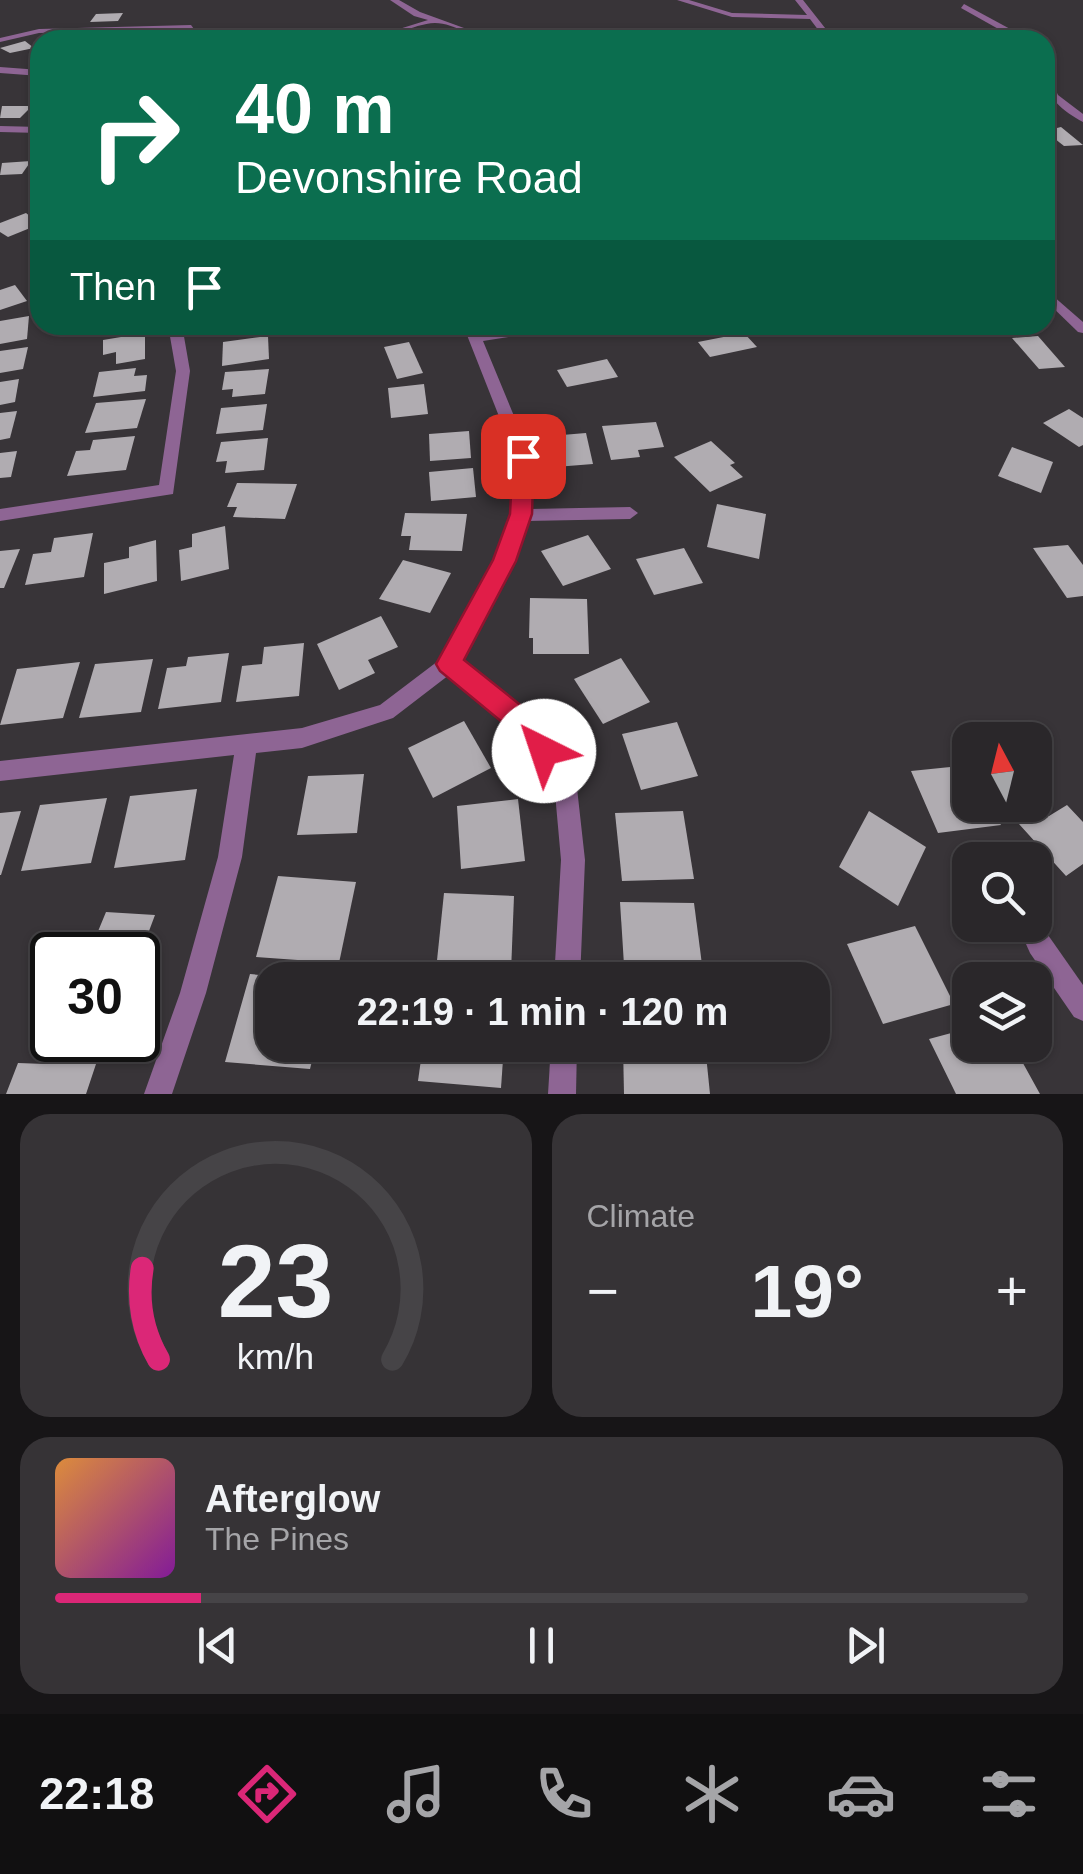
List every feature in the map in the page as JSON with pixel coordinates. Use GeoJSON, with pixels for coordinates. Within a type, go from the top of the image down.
{"type":"FeatureCollection","features":[{"type":"Feature","properties":{"kind":"street"},"geometry":{"type":"LineString","coordinates":[[394,0],[417,14],[466,30]]}},
{"type":"Feature","properties":{"kind":"street"},"geometry":{"type":"LineString","coordinates":[[682,0],[732,15],[812,17]]}},
{"type":"Feature","properties":{"kind":"street"},"geometry":{"type":"LineString","coordinates":[[799,0],[823,30]]}},
{"type":"Feature","properties":{"kind":"street"},"geometry":{"type":"LineString","coordinates":[[964,6],[1006,30]]}},
{"type":"Feature","properties":{"kind":"street"},"geometry":{"type":"LineString","coordinates":[[403,30],[438,20]]}},
{"type":"Feature","properties":{"kind":"street"},"geometry":{"type":"LineString","coordinates":[[100,30],[191,27]]}},
{"type":"Feature","properties":{"kind":"street"},"geometry":{"type":"LineString","coordinates":[[0,40],[30,34]]}},
{"type":"Feature","properties":{"kind":"street"},"geometry":{"type":"LineString","coordinates":[[0,70],[30,72]]}},
{"type":"Feature","properties":{"kind":"street"},"geometry":{"type":"LineString","coordinates":[[1055,97],[1083,119]]}},
{"type":"Feature","properties":{"kind":"street"},"geometry":{"type":"LineString","coordinates":[[0,129],[30,130]]}},
{"type":"Feature","properties":{"kind":"street"},"geometry":{"type":"LineString","coordinates":[[1055,303],[1083,330]]}},
{"type":"Feature","properties":{"kind":"street"},"geometry":{"type":"LineString","coordinates":[[0,515],[167,490],[183,371],[177,335]]}},
{"type":"Feature","properties":{"kind":"street"},"geometry":{"type":"LineString","coordinates":[[0,771],[302,738],[386,712],[449,664],[504,561],[521,514],[523,456],[473,335]]}},
{"type":"Feature","properties":{"kind":"street"},"geometry":{"type":"LineString","coordinates":[[521,514],[630,513]]}},
{"type":"Feature","properties":{"kind":"street"},"geometry":{"type":"LineString","coordinates":[[449,664],[524,724],[566,779],[573,860],[568,962]]}},
{"type":"Feature","properties":{"kind":"street"},"geometry":{"type":"LineString","coordinates":[[158,1094],[193,992],[230,857],[246,746]]}},
{"type":"Feature","properties":{"kind":"street"},"geometry":{"type":"LineString","coordinates":[[1039,944],[1083,1008]]}},
{"type":"Feature","properties":{"kind":"street"},"geometry":{"type":"LineString","coordinates":[[562,1094],[563,1062]]}},
{"type":"Feature","properties":{"kind":"building"},"geometry":{"type":"Polygon","coordinates":[[[123,13],[118,21],[90,22],[96,14],[123,13]]]}},
{"type":"Feature","properties":{"kind":"building"},"geometry":{"type":"Polygon","coordinates":[[[25,41],[30,45],[30,49],[10,53],[0,48],[25,41]]]}},
{"type":"Feature","properties":{"kind":"building"},"geometry":{"type":"Polygon","coordinates":[[[2,106],[30,106],[20,118],[0,118],[2,106]]]}},
{"type":"Feature","properties":{"kind":"building"},"geometry":{"type":"Polygon","coordinates":[[[1061,127],[1083,145],[1064,146],[1055,139],[1055,128],[1061,127]]]}},
{"type":"Feature","properties":{"kind":"building"},"geometry":{"type":"Polygon","coordinates":[[[30,161],[22,174],[0,175],[2,163],[30,161]]]}},
{"type":"Feature","properties":{"kind":"building"},"geometry":{"type":"Polygon","coordinates":[[[26,213],[30,216],[30,228],[8,237],[0,232],[0,223],[26,213]]]}},
{"type":"Feature","properties":{"kind":"building"},"geometry":{"type":"Polygon","coordinates":[[[15,285],[27,301],[0,310],[0,290],[15,285]]]}},
{"type":"Feature","properties":{"kind":"building"},"geometry":{"type":"Polygon","coordinates":[[[29,316],[27,339],[0,344],[0,321],[29,316]]]}},
{"type":"Feature","properties":{"kind":"building"},"geometry":{"type":"Polygon","coordinates":[[[145,335],[145,359],[116,364],[116,352],[103,355],[103,340],[145,335]]]}},
{"type":"Feature","properties":{"kind":"building"},"geometry":{"type":"Polygon","coordinates":[[[746,335],[757,347],[710,357],[698,342],[746,335]]]}},
{"type":"Feature","properties":{"kind":"building"},"geometry":{"type":"Polygon","coordinates":[[[268,336],[269,359],[222,366],[223,342],[268,336]]]}},
{"type":"Feature","properties":{"kind":"building"},"geometry":{"type":"Polygon","coordinates":[[[1038,336],[1065,367],[1039,369],[1012,338],[1038,336]]]}},
{"type":"Feature","properties":{"kind":"building"},"geometry":{"type":"Polygon","coordinates":[[[409,342],[423,373],[397,379],[384,347],[409,342]]]}},
{"type":"Feature","properties":{"kind":"building"},"geometry":{"type":"Polygon","coordinates":[[[28,347],[23,369],[0,373],[0,351],[28,347]]]}},
{"type":"Feature","properties":{"kind":"building"},"geometry":{"type":"Polygon","coordinates":[[[607,359],[618,377],[567,387],[557,370],[607,359]]]}},
{"type":"Feature","properties":{"kind":"building"},"geometry":{"type":"Polygon","coordinates":[[[136,368],[134,376],[147,375],[145,391],[93,397],[99,372],[136,368]]]}},
{"type":"Feature","properties":{"kind":"building"},"geometry":{"type":"Polygon","coordinates":[[[269,369],[265,394],[232,397],[233,389],[222,390],[225,372],[269,369]]]}},
{"type":"Feature","properties":{"kind":"building"},"geometry":{"type":"Polygon","coordinates":[[[19,379],[15,402],[0,405],[0,382],[19,379]]]}},
{"type":"Feature","properties":{"kind":"building"},"geometry":{"type":"Polygon","coordinates":[[[424,384],[428,414],[391,418],[388,388],[424,384]]]}},
{"type":"Feature","properties":{"kind":"building"},"geometry":{"type":"Polygon","coordinates":[[[146,399],[137,428],[85,433],[96,403],[146,399]]]}},
{"type":"Feature","properties":{"kind":"building"},"geometry":{"type":"Polygon","coordinates":[[[267,404],[263,430],[216,434],[221,408],[267,404]]]}},
{"type":"Feature","properties":{"kind":"building"},"geometry":{"type":"Polygon","coordinates":[[[1069,409],[1083,418],[1083,445],[1079,447],[1043,423],[1069,409]]]}},
{"type":"Feature","properties":{"kind":"building"},"geometry":{"type":"Polygon","coordinates":[[[17,411],[10,438],[0,440],[0,413],[17,411]]]}},
{"type":"Feature","properties":{"kind":"building"},"geometry":{"type":"Polygon","coordinates":[[[656,422],[664,447],[638,450],[640,457],[611,460],[602,426],[656,422]]]}},
{"type":"Feature","properties":{"kind":"building"},"geometry":{"type":"Polygon","coordinates":[[[469,431],[471,458],[430,461],[429,434],[469,431]]]}},
{"type":"Feature","properties":{"kind":"building"},"geometry":{"type":"Polygon","coordinates":[[[586,433],[593,464],[543,468],[538,437],[586,433]]]}},
{"type":"Feature","properties":{"kind":"building"},"geometry":{"type":"Polygon","coordinates":[[[135,436],[126,470],[67,476],[76,451],[90,450],[93,440],[135,436]]]}},
{"type":"Feature","properties":{"kind":"building"},"geometry":{"type":"Polygon","coordinates":[[[268,438],[264,470],[225,473],[227,461],[216,462],[221,442],[268,438]]]}},
{"type":"Feature","properties":{"kind":"building"},"geometry":{"type":"Polygon","coordinates":[[[711,441],[735,463],[730,465],[743,477],[710,492],[674,457],[711,441]]]}},
{"type":"Feature","properties":{"kind":"building"},"geometry":{"type":"Polygon","coordinates":[[[1012,447],[1053,462],[1041,493],[998,476],[1012,447]]]}},
{"type":"Feature","properties":{"kind":"building"},"geometry":{"type":"Polygon","coordinates":[[[17,451],[11,477],[0,478],[0,453],[17,451]]]}},
{"type":"Feature","properties":{"kind":"building"},"geometry":{"type":"Polygon","coordinates":[[[473,468],[476,497],[431,501],[429,472],[473,468]]]}},
{"type":"Feature","properties":{"kind":"building"},"geometry":{"type":"Polygon","coordinates":[[[237,483],[297,484],[285,519],[233,517],[237,507],[227,507],[237,483]]]}},
{"type":"Feature","properties":{"kind":"building"},"geometry":{"type":"Polygon","coordinates":[[[717,504],[766,514],[759,559],[707,547],[717,504]]]}},
{"type":"Feature","properties":{"kind":"building"},"geometry":{"type":"Polygon","coordinates":[[[405,513],[467,514],[462,551],[409,550],[411,536],[401,536],[405,513]]]}},
{"type":"Feature","properties":{"kind":"building"},"geometry":{"type":"Polygon","coordinates":[[[225,526],[229,569],[181,581],[179,550],[192,547],[192,534],[225,526]]]}},
{"type":"Feature","properties":{"kind":"building"},"geometry":{"type":"Polygon","coordinates":[[[93,533],[84,577],[25,585],[33,554],[51,552],[54,538],[93,533]]]}},
{"type":"Feature","properties":{"kind":"building"},"geometry":{"type":"Polygon","coordinates":[[[588,535],[611,569],[563,586],[541,551],[588,535]]]}},
{"type":"Feature","properties":{"kind":"building"},"geometry":{"type":"Polygon","coordinates":[[[156,540],[157,581],[104,594],[104,563],[129,558],[129,547],[156,540]]]}},
{"type":"Feature","properties":{"kind":"building"},"geometry":{"type":"Polygon","coordinates":[[[1068,545],[1083,565],[1083,596],[1067,598],[1033,548],[1068,545]]]}},
{"type":"Feature","properties":{"kind":"building"},"geometry":{"type":"Polygon","coordinates":[[[684,548],[703,583],[654,595],[636,559],[684,548]]]}},
{"type":"Feature","properties":{"kind":"building"},"geometry":{"type":"Polygon","coordinates":[[[20,549],[4,588],[0,588],[0,551],[20,549]]]}},
{"type":"Feature","properties":{"kind":"building"},"geometry":{"type":"Polygon","coordinates":[[[403,560],[451,573],[430,613],[379,599],[403,560]]]}},
{"type":"Feature","properties":{"kind":"building"},"geometry":{"type":"Polygon","coordinates":[[[530,598],[587,599],[589,654],[533,654],[533,638],[529,638],[530,598]]]}},
{"type":"Feature","properties":{"kind":"building"},"geometry":{"type":"Polygon","coordinates":[[[381,616],[398,647],[368,660],[375,673],[339,690],[317,644],[381,616]]]}},
{"type":"Feature","properties":{"kind":"building"},"geometry":{"type":"Polygon","coordinates":[[[304,643],[299,696],[236,702],[242,666],[262,664],[264,647],[304,643]]]}},
{"type":"Feature","properties":{"kind":"building"},"geometry":{"type":"Polygon","coordinates":[[[229,653],[221,702],[158,709],[167,668],[186,666],[188,657],[229,653]]]}},
{"type":"Feature","properties":{"kind":"building"},"geometry":{"type":"Polygon","coordinates":[[[621,658],[650,702],[603,724],[574,679],[621,658]]]}},
{"type":"Feature","properties":{"kind":"building"},"geometry":{"type":"Polygon","coordinates":[[[153,659],[141,712],[79,718],[95,664],[153,659]]]}},
{"type":"Feature","properties":{"kind":"building"},"geometry":{"type":"Polygon","coordinates":[[[80,662],[63,718],[0,725],[17,669],[80,662]]]}},
{"type":"Feature","properties":{"kind":"building"},"geometry":{"type":"Polygon","coordinates":[[[464,721],[491,768],[433,798],[408,748],[464,721]]]}},
{"type":"Feature","properties":{"kind":"building"},"geometry":{"type":"Polygon","coordinates":[[[677,722],[698,776],[641,790],[622,734],[677,722]]]}},
{"type":"Feature","properties":{"kind":"building"},"geometry":{"type":"Polygon","coordinates":[[[952,767],[952,822],[1001,825],[938,833],[911,771],[952,767]]]}},
{"type":"Feature","properties":{"kind":"building"},"geometry":{"type":"Polygon","coordinates":[[[364,774],[357,833],[297,835],[308,776],[364,774]]]}},
{"type":"Feature","properties":{"kind":"building"},"geometry":{"type":"Polygon","coordinates":[[[197,789],[185,860],[114,868],[130,796],[197,789]]]}},
{"type":"Feature","properties":{"kind":"building"},"geometry":{"type":"Polygon","coordinates":[[[107,798],[91,863],[21,871],[40,805],[107,798]]]}},
{"type":"Feature","properties":{"kind":"building"},"geometry":{"type":"Polygon","coordinates":[[[518,799],[525,861],[461,869],[457,806],[518,799]]]}},
{"type":"Feature","properties":{"kind":"building"},"geometry":{"type":"Polygon","coordinates":[[[1067,805],[1083,822],[1083,864],[1066,876],[1052,861],[1052,842],[1035,842],[1019,824],[1052,822],[1052,814],[1067,805]]]}},
{"type":"Feature","properties":{"kind":"building"},"geometry":{"type":"Polygon","coordinates":[[[21,811],[1,875],[0,875],[0,813],[21,811]]]}},
{"type":"Feature","properties":{"kind":"building"},"geometry":{"type":"Polygon","coordinates":[[[683,811],[694,879],[622,881],[615,813],[683,811]]]}},
{"type":"Feature","properties":{"kind":"building"},"geometry":{"type":"Polygon","coordinates":[[[869,811],[926,847],[898,906],[839,867],[869,811]]]}},
{"type":"Feature","properties":{"kind":"building"},"geometry":{"type":"Polygon","coordinates":[[[278,876],[356,882],[339,962],[256,957],[278,876]]]}},
{"type":"Feature","properties":{"kind":"building"},"geometry":{"type":"Polygon","coordinates":[[[444,893],[514,896],[511,962],[437,962],[444,893]]]}},
{"type":"Feature","properties":{"kind":"building"},"geometry":{"type":"Polygon","coordinates":[[[620,902],[694,903],[702,962],[624,962],[620,902]]]}},
{"type":"Feature","properties":{"kind":"building"},"geometry":{"type":"Polygon","coordinates":[[[106,912],[155,915],[149,932],[98,932],[106,912]]]}},
{"type":"Feature","properties":{"kind":"building"},"geometry":{"type":"Polygon","coordinates":[[[915,926],[952,1005],[883,1024],[847,944],[915,926]]]}},
{"type":"Feature","properties":{"kind":"building"},"geometry":{"type":"Polygon","coordinates":[[[250,974],[255,974],[255,1062],[312,1062],[310,1069],[225,1062],[250,974]]]}},
{"type":"Feature","properties":{"kind":"building"},"geometry":{"type":"Polygon","coordinates":[[[952,1033],[952,1062],[1022,1062],[1040,1094],[956,1094],[929,1039],[952,1033]]]}},
{"type":"Feature","properties":{"kind":"building"},"geometry":{"type":"Polygon","coordinates":[[[97,1062],[86,1094],[6,1094],[18,1063],[97,1062]]]}},
{"type":"Feature","properties":{"kind":"building"},"geometry":{"type":"Polygon","coordinates":[[[421,1062],[503,1062],[501,1088],[418,1081],[421,1062]]]}},
{"type":"Feature","properties":{"kind":"building"},"geometry":{"type":"Polygon","coordinates":[[[623,1062],[707,1062],[710,1094],[624,1094],[623,1062]]]}},
{"type":"Feature","properties":{"kind":"route"},"geometry":{"type":"LineString","coordinates":[[523,456],[521,514],[504,561],[449,664],[524,724],[544,751]]}}]}
